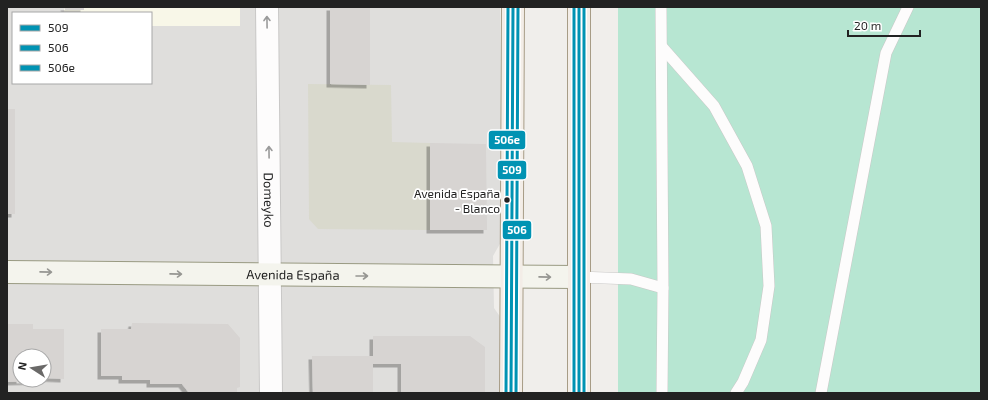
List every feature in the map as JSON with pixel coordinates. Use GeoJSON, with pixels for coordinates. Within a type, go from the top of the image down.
{"type":"FeatureCollection","features":[{"type":"Feature","properties":{"kind":"main road"},"geometry":{"type":"LineString","coordinates":[[511,393],[512,7]]}},
{"type":"Feature","properties":{"kind":"main road"},"geometry":{"type":"LineString","coordinates":[[579,7],[579,393]]}},
{"type":"Feature","properties":{"kind":"street","name":"Domeyko"},"geometry":{"type":"LineString","coordinates":[[267,7],[271,393]]}},
{"type":"Feature","properties":{"kind":"street","name":"Avenida España"},"geometry":{"type":"LineString","coordinates":[[7,272],[579,277]]}},
{"type":"Feature","properties":{"kind":"lane"},"geometry":{"type":"LineString","coordinates":[[661,7],[663,288],[662,393]]}},
{"type":"Feature","properties":{"kind":"lane"},"geometry":{"type":"LineString","coordinates":[[821,393],[886,53],[908,7]]}},
{"type":"Feature","properties":{"kind":"lane"},"geometry":{"type":"LineString","coordinates":[[662,47],[714,106],[746,166],[766,226],[769,286],[761,340],[743,382],[736,393]]}},
{"type":"Feature","properties":{"kind":"lane"},"geometry":{"type":"LineString","coordinates":[[579,277],[631,279],[663,288]]}},
{"type":"Feature","properties":{"kind":"shaded area"},"geometry":{"type":"Polygon","coordinates":[[[7,7],[500,7],[501,242],[493,256],[494,308],[501,318],[500,393],[7,393],[7,7]]]}},
{"type":"Feature","properties":{"kind":"shaded area"},"geometry":{"type":"Polygon","coordinates":[[[64,7],[240,7],[240,26],[152,26],[152,12],[64,12],[64,7]]]}},
{"type":"Feature","properties":{"kind":"shaded area"},"geometry":{"type":"Polygon","coordinates":[[[308,84],[391,85],[392,142],[430,143],[430,230],[318,229],[309,219],[308,84]]]}},
{"type":"Feature","properties":{"kind":"green space"},"geometry":{"type":"Polygon","coordinates":[[[618,7],[981,7],[981,393],[618,393],[618,7]]]}},
{"type":"Feature","properties":{"kind":"building"},"geometry":{"type":"Polygon","coordinates":[[[64,7],[84,7],[84,10],[65,10],[64,7]]]}},
{"type":"Feature","properties":{"kind":"building"},"geometry":{"type":"Polygon","coordinates":[[[330,7],[370,7],[370,85],[330,84],[330,7]]]}},
{"type":"Feature","properties":{"kind":"building"},"geometry":{"type":"Polygon","coordinates":[[[7,109],[15,109],[15,214],[7,214],[7,109]]]}},
{"type":"Feature","properties":{"kind":"building"},"geometry":{"type":"Polygon","coordinates":[[[430,143],[486,144],[487,230],[430,230],[430,143]]]}},
{"type":"Feature","properties":{"kind":"building"},"geometry":{"type":"Polygon","coordinates":[[[132,323],[228,324],[240,338],[240,387],[237,388],[237,393],[189,393],[182,384],[150,384],[150,380],[122,380],[122,376],[101,376],[101,329],[131,329],[132,323]]]}},
{"type":"Feature","properties":{"kind":"building"},"geometry":{"type":"Polygon","coordinates":[[[7,324],[33,324],[33,329],[64,329],[64,379],[52,378],[52,348],[12,348],[12,382],[7,382],[7,324]]]}},
{"type":"Feature","properties":{"kind":"building"},"geometry":{"type":"Polygon","coordinates":[[[373,336],[470,336],[485,347],[485,393],[401,393],[401,364],[373,364],[373,393],[313,393],[312,356],[373,356],[373,336]]]}},
{"type":"Feature","properties":{"kind":"transit line","name":"506e"},"geometry":{"type":"LineString","coordinates":[[506,393],[508,7]]}},
{"type":"Feature","properties":{"kind":"transit line","name":"509"},"geometry":{"type":"LineString","coordinates":[[511,393],[513,7]]}},
{"type":"Feature","properties":{"kind":"transit line","name":"506"},"geometry":{"type":"LineString","coordinates":[[516,393],[518,7]]}},
{"type":"Feature","properties":{"kind":"transit line","name":"506e"},"geometry":{"type":"LineString","coordinates":[[574,7],[574,393]]}},
{"type":"Feature","properties":{"kind":"transit line","name":"509"},"geometry":{"type":"LineString","coordinates":[[579,7],[579,393]]}},
{"type":"Feature","properties":{"kind":"transit line","name":"506"},"geometry":{"type":"LineString","coordinates":[[584,7],[584,393]]}},
{"type":"Feature","properties":{"kind":"place","name":"Avenida España - Blanco"},"geometry":{"type":"Point","coordinates":[507,200]}}]}
